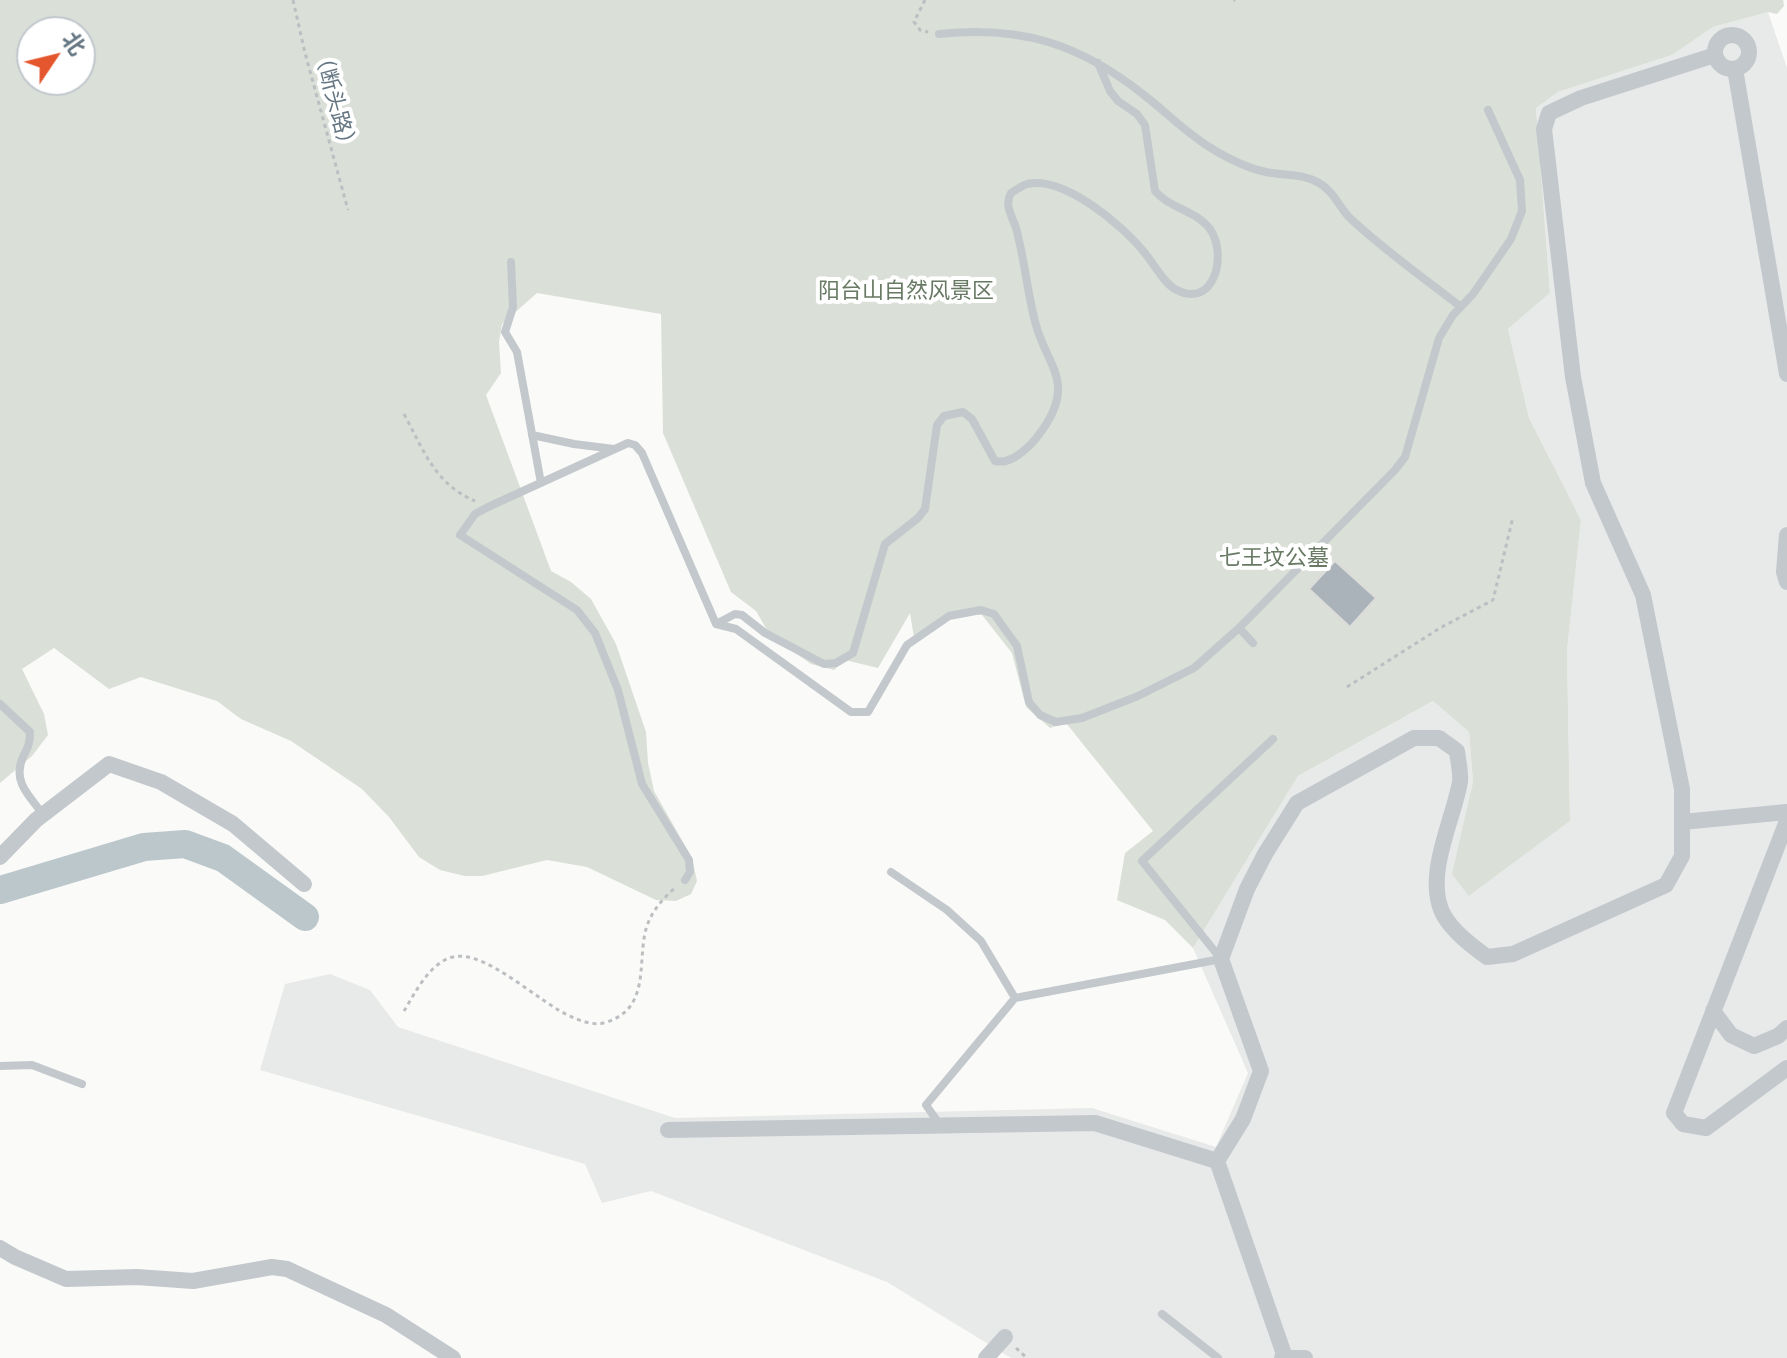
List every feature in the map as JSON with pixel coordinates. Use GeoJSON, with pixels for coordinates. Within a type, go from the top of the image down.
{"type":"FeatureCollection","features":[{"type":"Feature","properties":{"kind":"street"},"geometry":{"type":"LineString","coordinates":[[1725,37],[1741,38],[1748,47],[1745,63],[1735,69],[1720,64],[1715,55],[1717,44],[1725,37]]}},
{"type":"Feature","properties":{"kind":"street"},"geometry":{"type":"LineString","coordinates":[[1217,1161],[1243,1119],[1261,1071],[1221,959],[1247,889],[1297,803],[1414,738],[1439,738],[1457,751],[1460,779],[1442,848],[1436,891],[1443,915],[1468,943],[1487,957],[1513,954],[1666,885],[1682,856],[1682,789],[1643,595],[1593,483],[1573,377],[1544,129],[1549,113],[1581,98],[1715,55]]}},
{"type":"Feature","properties":{"kind":"street"},"geometry":{"type":"LineString","coordinates":[[1735,69],[1787,374]]}},
{"type":"Feature","properties":{"kind":"street"},"geometry":{"type":"LineString","coordinates":[[1787,535],[1784,572],[1787,582]]}},
{"type":"Feature","properties":{"kind":"street"},"geometry":{"type":"LineString","coordinates":[[0,857],[44,814],[109,764],[161,782],[233,824],[304,884]]}},
{"type":"Feature","properties":{"kind":"street"},"geometry":{"type":"LineString","coordinates":[[1682,822],[1787,812]]}},
{"type":"Feature","properties":{"kind":"street"},"geometry":{"type":"LineString","coordinates":[[1787,821],[1674,1113],[1683,1124],[1706,1128],[1787,1068]]}},
{"type":"Feature","properties":{"kind":"street"},"geometry":{"type":"LineString","coordinates":[[1713,1011],[1731,1035],[1754,1046],[1778,1036],[1787,1028]]}},
{"type":"Feature","properties":{"kind":"street"},"geometry":{"type":"LineString","coordinates":[[668,1130],[1095,1123],[1217,1161]]}},
{"type":"Feature","properties":{"kind":"street"},"geometry":{"type":"LineString","coordinates":[[1217,1161],[1284,1357],[1305,1358]]}},
{"type":"Feature","properties":{"kind":"street"},"geometry":{"type":"LineString","coordinates":[[0,1248],[66,1279],[137,1277],[193,1281],[272,1267],[287,1269],[386,1315],[453,1358]]}},
{"type":"Feature","properties":{"kind":"street"},"geometry":{"type":"LineString","coordinates":[[986,1358],[1005,1337]]}},
{"type":"Feature","properties":{"kind":"lane"},"geometry":{"type":"LineString","coordinates":[[939,34],[967,31],[1016,33],[1074,51],[1110,69],[1213,149],[1241,164],[1266,172],[1303,175],[1321,184],[1333,193],[1348,216],[1461,307]]}},
{"type":"Feature","properties":{"kind":"lane"},"geometry":{"type":"LineString","coordinates":[[716,624],[735,614],[742,615],[765,633],[824,664],[836,663],[853,653],[885,544],[925,509],[937,425],[944,416],[963,412],[972,419],[995,461],[1002,463],[1037,439],[1056,407],[1057,375],[1036,327],[1016,228],[1008,206],[1011,193],[1028,184],[1070,192],[1124,229],[1172,287],[1183,293],[1193,293],[1209,285],[1219,258],[1215,237],[1207,225],[1155,191],[1145,125],[1110,91],[1098,63]]}},
{"type":"Feature","properties":{"kind":"lane"},"geometry":{"type":"LineString","coordinates":[[716,624],[736,629],[851,712],[868,712],[907,645],[949,616],[981,610],[994,614],[1017,646],[1029,702],[1040,715],[1056,722],[1082,718],[1138,696],[1194,668],[1239,628],[1405,457],[1439,338],[1511,239],[1522,211],[1520,180],[1488,110]]}},
{"type":"Feature","properties":{"kind":"lane"},"geometry":{"type":"LineString","coordinates":[[511,262],[513,307],[505,332],[517,352],[541,483]]}},
{"type":"Feature","properties":{"kind":"lane"},"geometry":{"type":"LineString","coordinates":[[532,435],[615,449]]}},
{"type":"Feature","properties":{"kind":"lane"},"geometry":{"type":"LineString","coordinates":[[685,880],[690,872],[689,860],[642,784],[618,690],[595,633],[577,610],[460,535],[475,514],[488,507],[628,443],[635,445],[642,453],[716,624]]}},
{"type":"Feature","properties":{"kind":"lane"},"geometry":{"type":"LineString","coordinates":[[1239,628],[1253,643]]}},
{"type":"Feature","properties":{"kind":"lane"},"geometry":{"type":"LineString","coordinates":[[0,704],[30,732],[30,746],[22,759],[18,776],[23,788],[44,814]]}},
{"type":"Feature","properties":{"kind":"lane"},"geometry":{"type":"LineString","coordinates":[[941,1126],[926,1105],[1015,998],[1221,959],[1142,861],[1273,739]]}},
{"type":"Feature","properties":{"kind":"lane"},"geometry":{"type":"LineString","coordinates":[[891,872],[947,910],[981,941],[1015,998]]}},
{"type":"Feature","properties":{"kind":"lane"},"geometry":{"type":"LineString","coordinates":[[0,1066],[32,1065],[82,1084]]}},
{"type":"Feature","properties":{"kind":"lane"},"geometry":{"type":"LineString","coordinates":[[1162,1314],[1218,1358]]}},
{"type":"Feature","properties":{"kind":"path","name":"（断头路）"},"geometry":{"type":"LineString","coordinates":[[293,0],[348,210]]}},
{"type":"Feature","properties":{"kind":"path"},"geometry":{"type":"LineString","coordinates":[[925,0],[914,22],[920,30],[939,34]]}},
{"type":"Feature","properties":{"kind":"path"},"geometry":{"type":"LineString","coordinates":[[404,414],[443,482],[461,495],[488,507]]}},
{"type":"Feature","properties":{"kind":"path"},"geometry":{"type":"LineString","coordinates":[[1347,687],[1440,628],[1493,600],[1513,517]]}},
{"type":"Feature","properties":{"kind":"path"},"geometry":{"type":"LineString","coordinates":[[404,1011],[419,987],[441,963],[453,957],[467,957],[483,961],[563,1014],[587,1023],[606,1023],[633,1005],[641,984],[645,932],[651,917],[664,896],[685,880]]}},
{"type":"Feature","properties":{"kind":"shaded area"},"geometry":{"type":"Polygon","coordinates":[[[1768,12],[1787,68],[1787,1358],[1011,1358],[887,1282],[651,1191],[602,1203],[585,1164],[260,1070],[285,984],[330,974],[370,990],[398,1027],[675,1118],[1092,1108],[1216,1147],[1248,1073],[1193,948],[1298,776],[1433,701],[1469,732],[1473,782],[1464,827],[1469,896],[1570,821],[1567,649],[1581,520],[1529,418],[1508,329],[1550,293],[1536,108],[1558,92],[1672,55],[1713,27],[1768,12]]]}},
{"type":"Feature","properties":{"kind":"green space","name":"阳台山自然风景区"},"geometry":{"type":"Polygon","coordinates":[[[0,0],[1783,0],[1784,6],[1777,14],[1768,12],[1713,27],[1672,55],[1558,92],[1536,108],[1550,293],[1508,329],[1529,418],[1581,520],[1567,650],[1570,821],[1469,896],[1452,874],[1473,782],[1469,732],[1433,701],[1298,776],[1193,948],[1165,920],[1117,900],[1125,853],[1153,831],[1066,723],[1050,728],[1026,707],[1012,653],[982,615],[955,615],[915,643],[910,613],[878,668],[845,660],[834,670],[811,664],[787,647],[767,630],[756,611],[731,592],[663,433],[661,314],[537,293],[502,324],[499,342],[501,373],[486,395],[551,571],[571,582],[591,599],[616,644],[646,732],[654,791],[692,858],[697,881],[691,894],[676,901],[656,900],[587,867],[547,860],[482,876],[465,876],[440,870],[419,857],[389,817],[362,789],[291,741],[241,719],[217,701],[141,677],[109,689],[54,648],[22,669],[44,714],[48,735],[32,756],[0,783],[0,0]]]}},
{"type":"Feature","properties":{"kind":"building"},"geometry":{"type":"Polygon","coordinates":[[[1335,561],[1376,598],[1350,627],[1309,589],[1335,561]]]}},
{"type":"Feature","properties":{"kind":"waterway"},"geometry":{"type":"LineString","coordinates":[[0,890],[144,847],[185,844],[223,858],[305,917]]}},
{"type":"Feature","properties":{"kind":"park label","name":"七王坟公墓"},"geometry":{"type":"Point","coordinates":[1274,558]}}]}
